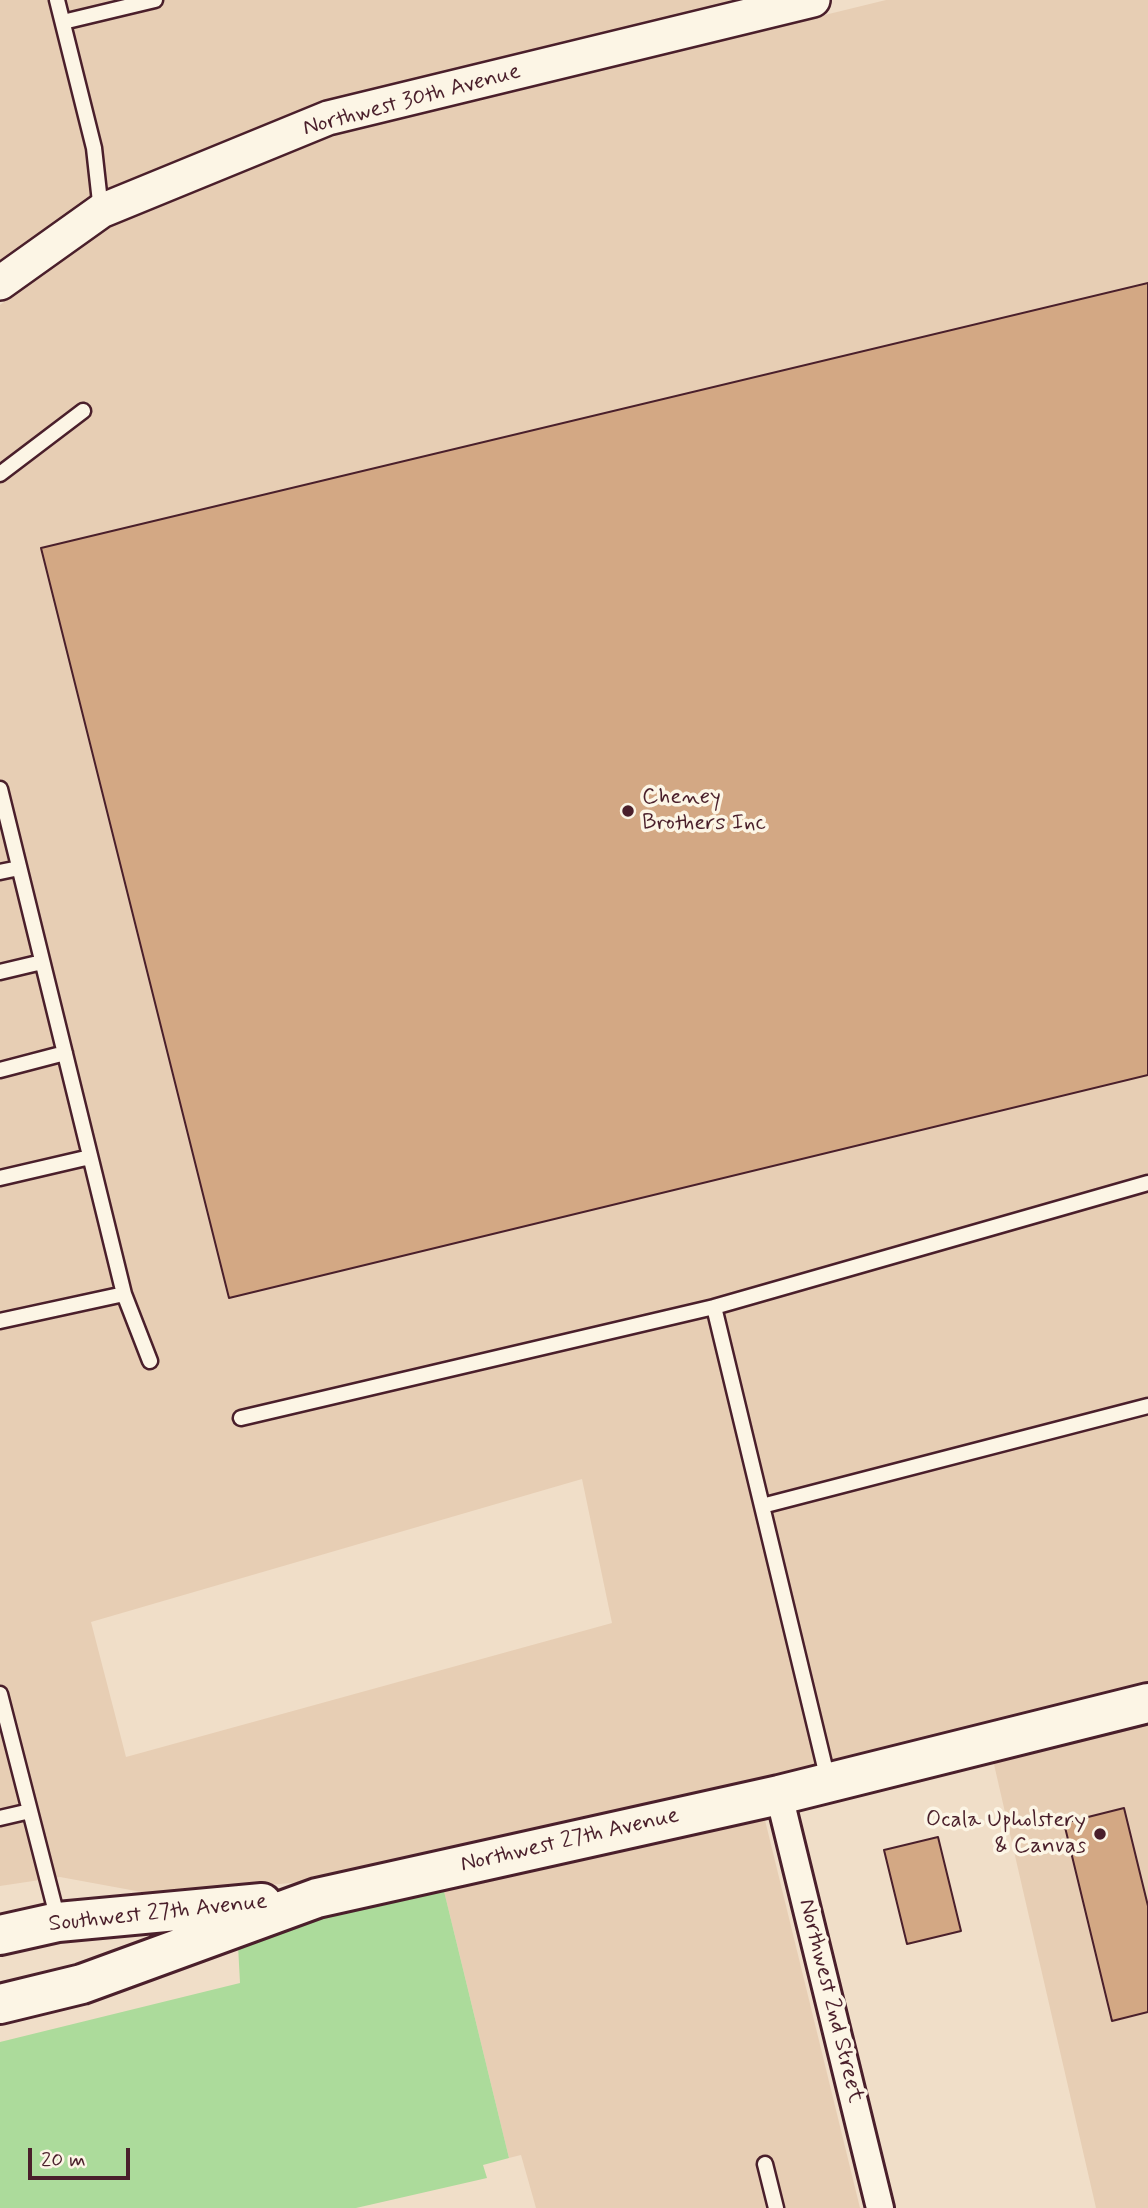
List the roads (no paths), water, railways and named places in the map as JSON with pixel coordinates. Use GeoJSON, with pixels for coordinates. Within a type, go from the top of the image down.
{"type":"FeatureCollection","features":[{"type":"Feature","properties":{"kind":"main road","name":"Northwest 27th Avenue"},"geometry":{"type":"LineString","coordinates":[[0,2004],[82,1984],[317,1898],[779,1795],[1148,1703]]}},
{"type":"Feature","properties":{"kind":"main road","name":"Southwest 27th Avenue"},"geometry":{"type":"LineString","coordinates":[[0,1935],[58,1922],[317,1898]]}},
{"type":"Feature","properties":{"kind":"street","name":"Northwest 30th Avenue"},"geometry":{"type":"LineString","coordinates":[[0,283],[101,211],[328,118],[813,0]]}},
{"type":"Feature","properties":{"kind":"street","name":"Northwest 2nd Street"},"geometry":{"type":"LineString","coordinates":[[779,1795],[880,2208]]}},
{"type":"Feature","properties":{"kind":"lane"},"geometry":{"type":"LineString","coordinates":[[57,0],[94,148],[101,211]]}},
{"type":"Feature","properties":{"kind":"lane"},"geometry":{"type":"LineString","coordinates":[[63,22],[155,0]]}},
{"type":"Feature","properties":{"kind":"lane"},"geometry":{"type":"LineString","coordinates":[[0,474],[83,411]]}},
{"type":"Feature","properties":{"kind":"lane"},"geometry":{"type":"LineString","coordinates":[[0,789],[124,1294],[150,1361]]}},
{"type":"Feature","properties":{"kind":"lane"},"geometry":{"type":"LineString","coordinates":[[0,872],[19,867]]}},
{"type":"Feature","properties":{"kind":"lane"},"geometry":{"type":"LineString","coordinates":[[0,972],[42,962]]}},
{"type":"Feature","properties":{"kind":"lane"},"geometry":{"type":"LineString","coordinates":[[0,1070],[65,1053]]}},
{"type":"Feature","properties":{"kind":"lane"},"geometry":{"type":"LineString","coordinates":[[0,1178],[90,1157]]}},
{"type":"Feature","properties":{"kind":"lane"},"geometry":{"type":"LineString","coordinates":[[241,1418],[713,1307],[1148,1183]]}},
{"type":"Feature","properties":{"kind":"lane"},"geometry":{"type":"LineString","coordinates":[[0,1321],[124,1294]]}},
{"type":"Feature","properties":{"kind":"lane"},"geometry":{"type":"LineString","coordinates":[[713,1307],[829,1783]]}},
{"type":"Feature","properties":{"kind":"lane"},"geometry":{"type":"LineString","coordinates":[[762,1506],[1148,1406]]}},
{"type":"Feature","properties":{"kind":"lane"},"geometry":{"type":"LineString","coordinates":[[0,1694],[58,1922]]}},
{"type":"Feature","properties":{"kind":"lane"},"geometry":{"type":"LineString","coordinates":[[0,1818],[30,1811]]}},
{"type":"Feature","properties":{"kind":"lane"},"geometry":{"type":"LineString","coordinates":[[765,2164],[776,2208]]}},
{"type":"Feature","properties":{"kind":"place","name":"Cheney Brothers Inc"},"geometry":{"type":"Point","coordinates":[628,811]}},
{"type":"Feature","properties":{"kind":"place","name":"Ocala Upholstery & Canvas"},"geometry":{"type":"Point","coordinates":[1100,1834]}}]}
